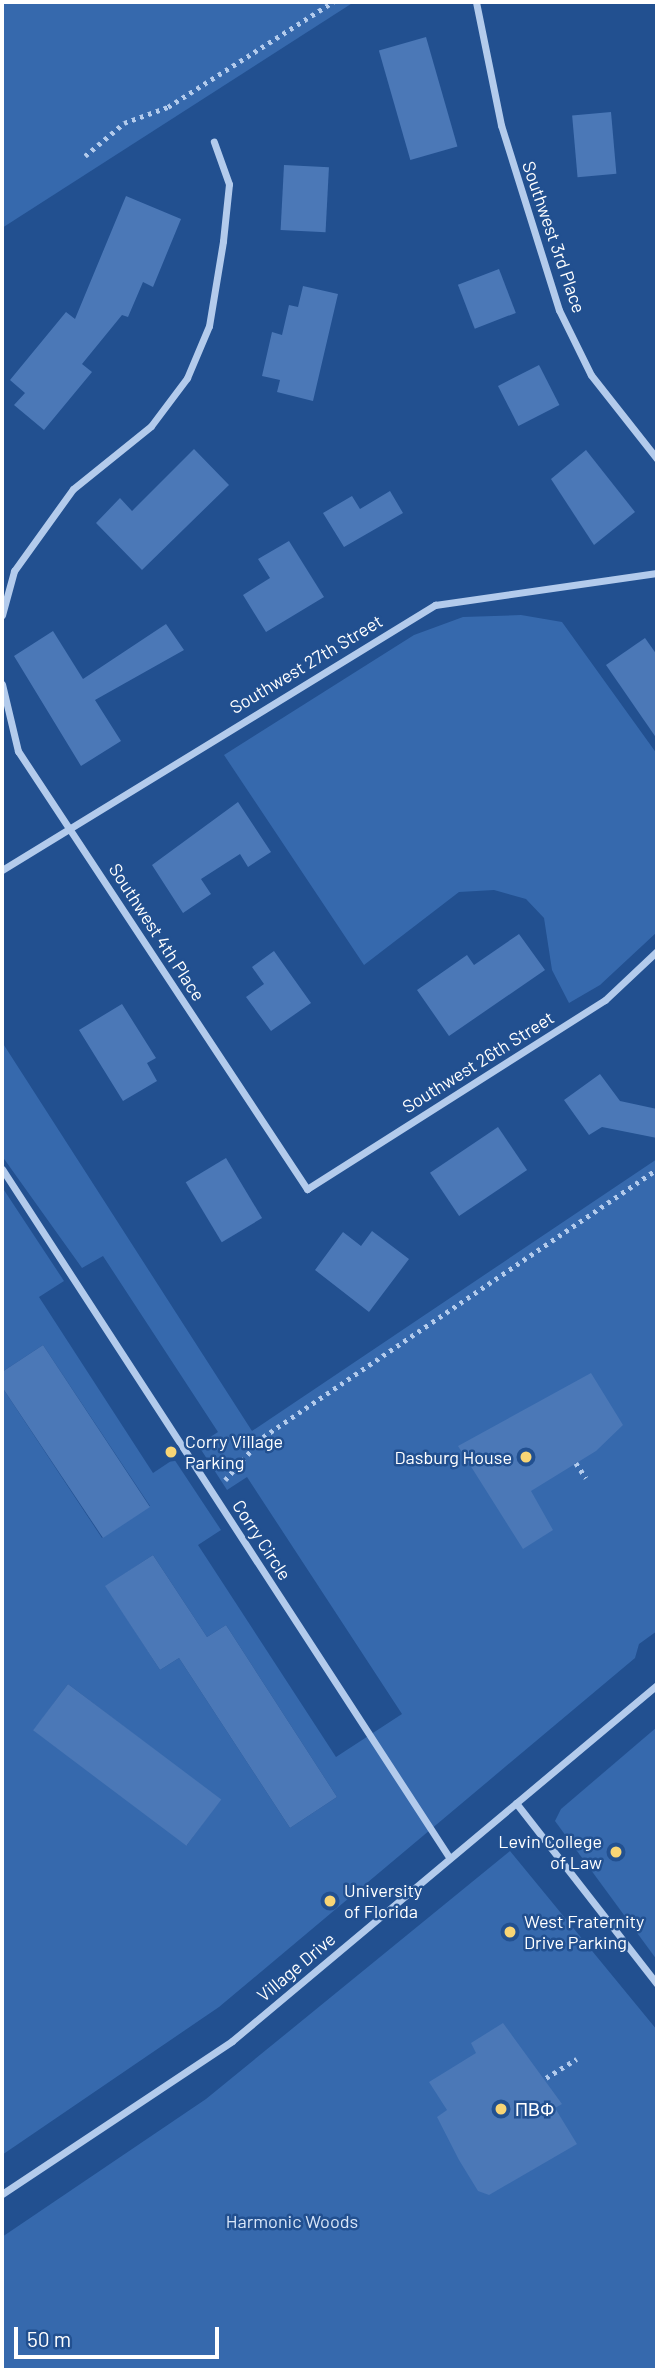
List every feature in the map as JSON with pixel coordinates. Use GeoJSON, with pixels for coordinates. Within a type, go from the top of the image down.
{"type":"FeatureCollection","features":[{"type":"Feature","properties":{"kind":"street","name":"Southwest 3rd Place"},"geometry":{"type":"LineString","coordinates":[[476,2],[501,125],[559,310],[591,375],[657,459]]}},
{"type":"Feature","properties":{"kind":"street"},"geometry":{"type":"LineString","coordinates":[[2,615],[14,571],[73,489],[151,426],[187,377],[209,326],[223,242],[229,184],[214,142]]}},
{"type":"Feature","properties":{"kind":"street","name":"Southwest 27th Street"},"geometry":{"type":"LineString","coordinates":[[2,870],[435,606],[657,573]]}},
{"type":"Feature","properties":{"kind":"street","name":"Southwest 4th Place"},"geometry":{"type":"LineString","coordinates":[[2,684],[18,751],[71,827],[307,1189]]}},
{"type":"Feature","properties":{"kind":"street","name":"Southwest 26th Street"},"geometry":{"type":"LineString","coordinates":[[307,1189],[605,1000],[657,951]]}},
{"type":"Feature","properties":{"kind":"street","name":"Corry Circle"},"geometry":{"type":"LineString","coordinates":[[2,1169],[449,1857]]}},
{"type":"Feature","properties":{"kind":"street","name":"Village Drive"},"geometry":{"type":"LineString","coordinates":[[2,2194],[232,2042],[657,1685]]}},
{"type":"Feature","properties":{"kind":"street"},"geometry":{"type":"LineString","coordinates":[[516,1803],[657,1984]]}},
{"type":"Feature","properties":{"kind":"path"},"geometry":{"type":"LineString","coordinates":[[85,156],[124,123],[168,107],[333,2]]}},
{"type":"Feature","properties":{"kind":"path"},"geometry":{"type":"LineString","coordinates":[[213,1493],[263,1437],[657,1169]]}},
{"type":"Feature","properties":{"kind":"path"},"geometry":{"type":"LineString","coordinates":[[576,1463],[586,1478]]}},
{"type":"Feature","properties":{"kind":"path"},"geometry":{"type":"LineString","coordinates":[[546,2078],[576,2059]]}},
{"type":"Feature","properties":{"kind":"green space"},"geometry":{"type":"Polygon","coordinates":[[[2,2],[354,2],[2,228],[2,2]]]}},
{"type":"Feature","properties":{"kind":"green space"},"geometry":{"type":"Polygon","coordinates":[[[521,615],[562,622],[657,754],[657,932],[600,985],[569,1003],[552,970],[544,918],[526,899],[494,890],[459,892],[364,965],[224,755],[414,635],[463,617],[521,615]]]}},
{"type":"Feature","properties":{"kind":"green space"},"geometry":{"type":"Polygon","coordinates":[[[2,1042],[252,1431],[657,1159],[657,1631],[639,1644],[635,1658],[219,2007],[2,2155],[2,1387],[102,1538],[150,1506],[43,1345],[2,1372],[2,1187],[64,1281],[39,1297],[153,1473],[174,1459],[221,1530],[198,1545],[336,1757],[402,1714],[247,1477],[227,1490],[198,1445],[218,1432],[103,1256],[82,1268],[2,1156],[2,1042]],[[153,1555],[106,1586],[160,1670],[179,1658],[290,1828],[337,1797],[226,1625],[207,1637],[153,1555]],[[68,1684],[34,1730],[187,1845],[220,1800],[68,1684]]]}},
{"type":"Feature","properties":{"kind":"green space","name":"Levin College of Law"},"geometry":{"type":"Polygon","coordinates":[[[657,1727],[657,1960],[555,1821],[561,1809],[657,1727]]]}},
{"type":"Feature","properties":{"kind":"green space","name":"Harmonic Woods"},"geometry":{"type":"Polygon","coordinates":[[[510,1851],[657,2030],[657,2370],[2,2370],[2,2237],[206,2099],[510,1851]]]}},
{"type":"Feature","properties":{"kind":"building"},"geometry":{"type":"Polygon","coordinates":[[[426,37],[457,147],[410,160],[379,51],[426,37]]]}},
{"type":"Feature","properties":{"kind":"building"},"geometry":{"type":"Polygon","coordinates":[[[611,112],[616,174],[578,177],[572,115],[611,112]]]}},
{"type":"Feature","properties":{"kind":"building"},"geometry":{"type":"Polygon","coordinates":[[[284,165],[329,167],[326,232],[281,230],[284,165]]]}},
{"type":"Feature","properties":{"kind":"building"},"geometry":{"type":"Polygon","coordinates":[[[126,196],[181,219],[153,287],[143,282],[128,317],[122,315],[82,364],[92,372],[44,430],[14,405],[25,393],[10,380],[66,312],[75,319],[126,196]]]}},
{"type":"Feature","properties":{"kind":"building"},"geometry":{"type":"Polygon","coordinates":[[[499,269],[516,313],[475,329],[458,285],[499,269]]]}},
{"type":"Feature","properties":{"kind":"building"},"geometry":{"type":"Polygon","coordinates":[[[303,286],[338,294],[313,401],[277,392],[280,380],[262,376],[272,332],[282,335],[289,305],[298,307],[303,286]]]}},
{"type":"Feature","properties":{"kind":"building"},"geometry":{"type":"Polygon","coordinates":[[[539,365],[559,405],[518,426],[498,386],[539,365]]]}},
{"type":"Feature","properties":{"kind":"building"},"geometry":{"type":"Polygon","coordinates":[[[194,449],[229,485],[142,570],[96,523],[120,498],[132,511],[194,449]]]}},
{"type":"Feature","properties":{"kind":"building"},"geometry":{"type":"Polygon","coordinates":[[[586,450],[635,512],[594,545],[551,479],[586,450]]]}},
{"type":"Feature","properties":{"kind":"building"},"geometry":{"type":"Polygon","coordinates":[[[390,491],[403,513],[344,547],[323,513],[352,496],[360,509],[390,491]]]}},
{"type":"Feature","properties":{"kind":"building"},"geometry":{"type":"Polygon","coordinates":[[[289,541],[324,597],[266,632],[243,595],[270,578],[258,559],[289,541]]]}},
{"type":"Feature","properties":{"kind":"building"},"geometry":{"type":"Polygon","coordinates":[[[166,624],[184,650],[95,700],[121,741],[81,766],[14,656],[53,631],[83,679],[166,624]]]}},
{"type":"Feature","properties":{"kind":"building"},"geometry":{"type":"Polygon","coordinates":[[[645,638],[657,655],[657,739],[606,665],[645,638]]]}},
{"type":"Feature","properties":{"kind":"building"},"geometry":{"type":"Polygon","coordinates":[[[238,802],[271,852],[248,867],[240,854],[201,879],[211,894],[183,913],[152,865],[238,802]]]}},
{"type":"Feature","properties":{"kind":"building"},"geometry":{"type":"Polygon","coordinates":[[[519,934],[545,970],[449,1036],[417,990],[467,955],[474,965],[519,934]]]}},
{"type":"Feature","properties":{"kind":"building"},"geometry":{"type":"Polygon","coordinates":[[[274,951],[311,1003],[271,1031],[246,997],[264,984],[252,967],[274,951]]]}},
{"type":"Feature","properties":{"kind":"building"},"geometry":{"type":"Polygon","coordinates":[[[122,1004],[156,1058],[147,1063],[157,1081],[123,1101],[79,1030],[122,1004]]]}},
{"type":"Feature","properties":{"kind":"building"},"geometry":{"type":"Polygon","coordinates":[[[600,1074],[620,1101],[657,1109],[657,1138],[602,1127],[589,1135],[564,1100],[600,1074]]]}},
{"type":"Feature","properties":{"kind":"building"},"geometry":{"type":"Polygon","coordinates":[[[498,1127],[527,1170],[459,1216],[430,1173],[498,1127]]]}},
{"type":"Feature","properties":{"kind":"building"},"geometry":{"type":"Polygon","coordinates":[[[226,1158],[262,1218],[222,1242],[186,1182],[226,1158]]]}},
{"type":"Feature","properties":{"kind":"building"},"geometry":{"type":"Polygon","coordinates":[[[372,1231],[409,1259],[369,1312],[315,1270],[343,1232],[361,1246],[372,1231]]]}},
{"type":"Feature","properties":{"kind":"building"},"geometry":{"type":"Polygon","coordinates":[[[43,1345],[150,1507],[103,1538],[2,1387],[2,1372],[43,1345]]]}},
{"type":"Feature","properties":{"kind":"building","name":"Dasburg House"},"geometry":{"type":"Polygon","coordinates":[[[591,1373],[623,1425],[596,1451],[531,1491],[553,1530],[523,1549],[458,1446],[591,1373]]]}},
{"type":"Feature","properties":{"kind":"building"},"geometry":{"type":"Polygon","coordinates":[[[153,1555],[207,1637],[226,1625],[337,1797],[290,1828],[179,1658],[160,1670],[105,1586],[153,1555]]]}},
{"type":"Feature","properties":{"kind":"building"},"geometry":{"type":"Polygon","coordinates":[[[68,1684],[221,1800],[186,1846],[33,1730],[68,1684]]]}},
{"type":"Feature","properties":{"kind":"building","name":"ΠΒΦ"},"geometry":{"type":"Polygon","coordinates":[[[503,2023],[562,2104],[555,2108],[577,2144],[489,2195],[478,2191],[459,2160],[437,2117],[447,2110],[429,2082],[476,2053],[471,2043],[503,2023]]]}},
{"type":"Feature","properties":{"kind":"place","name":"Corry Village Parking"},"geometry":{"type":"Point","coordinates":[171,1452]}},
{"type":"Feature","properties":{"kind":"place","name":"Dasburg House"},"geometry":{"type":"Point","coordinates":[526,1457]}},
{"type":"Feature","properties":{"kind":"place","name":"Levin College of Law"},"geometry":{"type":"Point","coordinates":[616,1852]}},
{"type":"Feature","properties":{"kind":"place","name":"University of Florida"},"geometry":{"type":"Point","coordinates":[330,1901]}},
{"type":"Feature","properties":{"kind":"place","name":"West Fraternity Drive Parking"},"geometry":{"type":"Point","coordinates":[510,1932]}},
{"type":"Feature","properties":{"kind":"place","name":"ΠΒΦ"},"geometry":{"type":"Point","coordinates":[501,2109]}}]}
